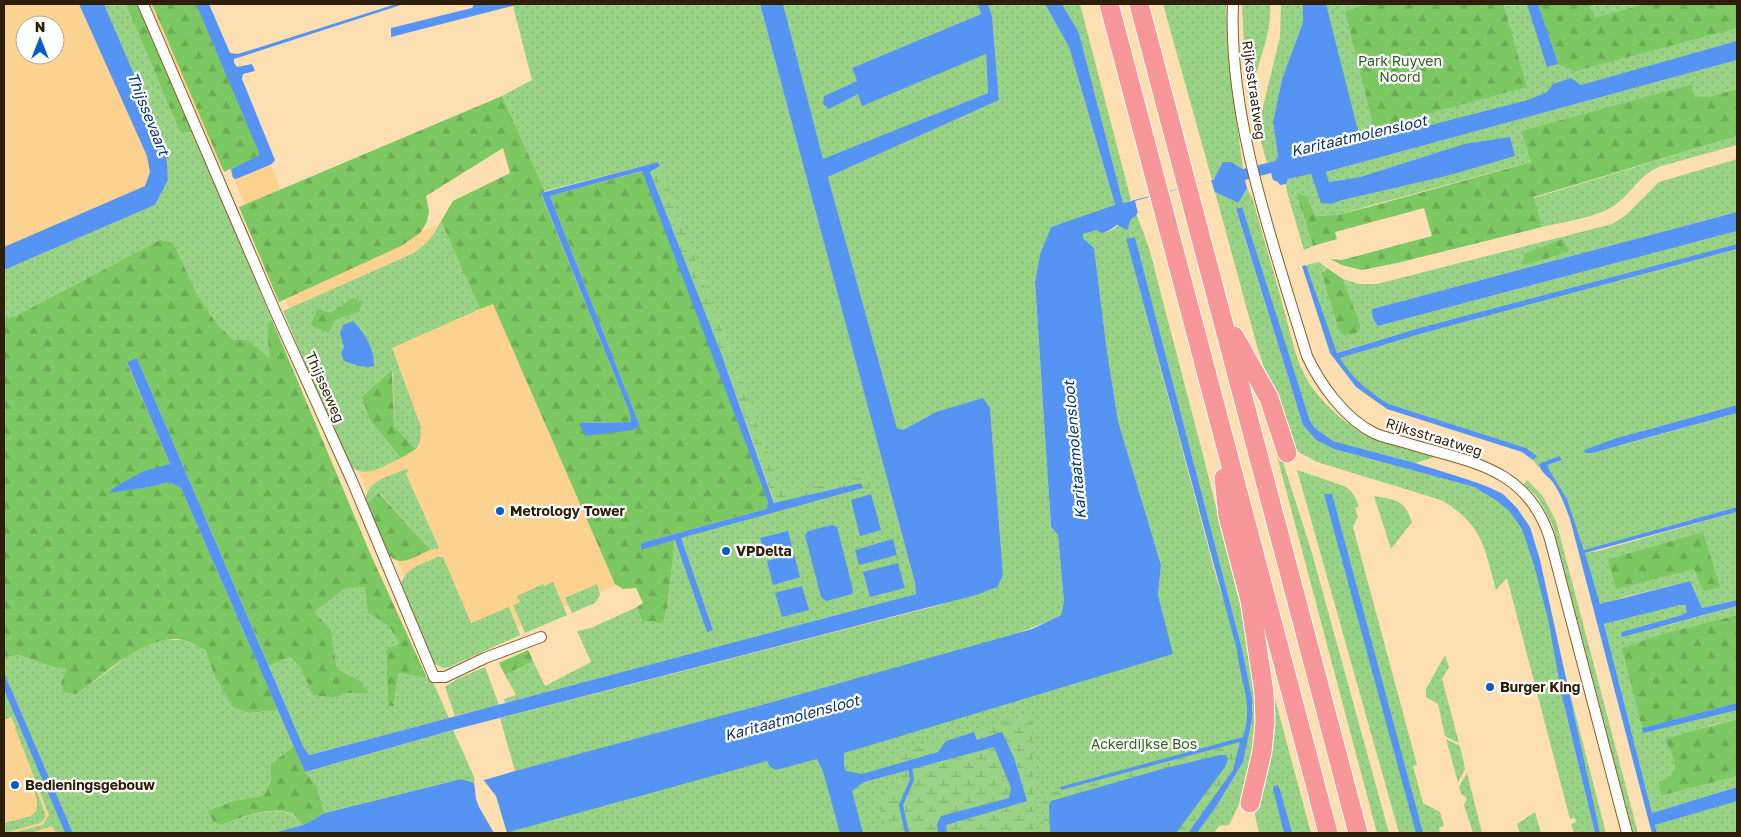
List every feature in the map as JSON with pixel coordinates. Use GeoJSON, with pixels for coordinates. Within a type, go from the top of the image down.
{"type":"FeatureCollection","features":[{"type":"Feature","properties":{"kind":"highway"},"geometry":{"type":"LineString","coordinates":[[1109,4],[1328,833]]}},
{"type":"Feature","properties":{"kind":"highway"},"geometry":{"type":"LineString","coordinates":[[1139,4],[1358,833]]}},
{"type":"Feature","properties":{"kind":"highway"},"geometry":{"type":"LineString","coordinates":[[1221,315],[1269,398],[1287,453]]}},
{"type":"Feature","properties":{"kind":"highway"},"geometry":{"type":"LineString","coordinates":[[1216,412],[1228,516],[1250,600],[1264,692],[1262,752],[1250,804]]}},
{"type":"Feature","properties":{"kind":"street","name":"Thijsseweg"},"geometry":{"type":"LineString","coordinates":[[143,4],[275,311],[354,483],[434,677],[445,677],[485,658],[541,637]]}},
{"type":"Feature","properties":{"kind":"street","name":"Rijksstraatweg"},"geometry":{"type":"LineString","coordinates":[[1233,4],[1235,70],[1252,166],[1307,356],[1316,375],[1328,392],[1351,417],[1374,432],[1492,469],[1526,494],[1543,518],[1626,833]]}},
{"type":"Feature","properties":{"kind":"shaded area"},"geometry":{"type":"Polygon","coordinates":[[[4,4],[203,4],[315,274],[460,216],[622,582],[440,661],[227,163],[4,262],[4,4]]]}},
{"type":"Feature","properties":{"kind":"shaded area"},"geometry":{"type":"Polygon","coordinates":[[[4,632],[93,833],[4,833],[4,632]]]}},
{"type":"Feature","properties":{"kind":"green space"},"geometry":{"type":"Polygon","coordinates":[[[104,4],[126,4],[180,132],[193,132],[272,320],[267,324],[269,359],[248,340],[234,340],[217,324],[197,294],[173,242],[160,240],[17,315],[4,319],[4,270],[155,205],[168,180],[166,149],[104,4]]]}},
{"type":"Feature","properties":{"kind":"green space"},"geometry":{"type":"Polygon","coordinates":[[[126,4],[137,4],[192,132],[180,132],[126,4]]]}},
{"type":"Feature","properties":{"kind":"green space"},"geometry":{"type":"Polygon","coordinates":[[[152,4],[196,4],[261,155],[224,172],[152,4]]]}},
{"type":"Feature","properties":{"kind":"green space"},"geometry":{"type":"Polygon","coordinates":[[[520,4],[760,4],[915,583],[916,594],[505,703],[504,699],[516,695],[505,675],[533,661],[545,686],[591,662],[577,631],[591,628],[637,607],[642,621],[663,624],[667,607],[675,540],[707,631],[713,630],[680,538],[873,485],[868,476],[784,494],[738,376],[729,375],[721,353],[730,350],[658,162],[545,191],[502,96],[532,80],[513,6],[520,4]]]}},
{"type":"Feature","properties":{"kind":"green space"},"geometry":{"type":"Polygon","coordinates":[[[783,4],[978,4],[981,14],[852,68],[857,81],[824,96],[858,94],[862,105],[986,54],[988,93],[823,160],[783,4]]]}},
{"type":"Feature","properties":{"kind":"green space"},"geometry":{"type":"Polygon","coordinates":[[[988,4],[1045,4],[1069,47],[1115,206],[1051,227],[1040,254],[1035,282],[1051,527],[1058,535],[1064,602],[1061,615],[992,642],[515,771],[500,718],[940,605],[1003,575],[990,408],[936,412],[903,430],[897,428],[828,177],[999,100],[992,16],[988,4]]]}},
{"type":"Feature","properties":{"kind":"green space"},"geometry":{"type":"Polygon","coordinates":[[[1062,4],[1080,4],[1131,200],[1123,203],[1079,33],[1062,4]]]}},
{"type":"Feature","properties":{"kind":"green space"},"geometry":{"type":"Polygon","coordinates":[[[1163,4],[1226,4],[1228,57],[1243,169],[1231,162],[1212,180],[1163,4]]]}},
{"type":"Feature","properties":{"kind":"green space"},"geometry":{"type":"Polygon","coordinates":[[[1242,4],[1270,4],[1268,33],[1254,80],[1250,115],[1246,84],[1242,4]]]}},
{"type":"Feature","properties":{"kind":"green space"},"geometry":{"type":"Polygon","coordinates":[[[1281,4],[1303,4],[1303,22],[1282,79],[1273,122],[1278,156],[1275,161],[1267,163],[1261,142],[1259,123],[1280,37],[1281,4]]]}},
{"type":"Feature","properties":{"kind":"green space","name":"Park Ruyven Noord"},"geometry":{"type":"Polygon","coordinates":[[[1320,4],[1737,4],[1737,46],[1350,150],[1320,4]]]}},
{"type":"Feature","properties":{"kind":"green space"},"geometry":{"type":"Polygon","coordinates":[[[1372,4],[1503,4],[1527,87],[1374,128],[1345,11],[1372,4]]]}},
{"type":"Feature","properties":{"kind":"green space"},"geometry":{"type":"Polygon","coordinates":[[[1538,4],[1589,4],[1595,18],[1645,4],[1737,4],[1737,28],[1575,71],[1558,64],[1538,4]]]}},
{"type":"Feature","properties":{"kind":"green space"},"geometry":{"type":"Polygon","coordinates":[[[1737,60],[1737,89],[1708,97],[1695,97],[1691,86],[1524,130],[1522,134],[1531,162],[1336,215],[1315,216],[1307,196],[1296,193],[1313,246],[1304,250],[1287,192],[1286,184],[1288,179],[1311,174],[1321,202],[1332,204],[1464,144],[1360,177],[1329,182],[1326,172],[1737,60]]]}},
{"type":"Feature","properties":{"kind":"green space"},"geometry":{"type":"Polygon","coordinates":[[[1691,85],[1695,97],[1708,97],[1737,89],[1737,136],[1534,197],[1542,227],[1362,270],[1342,265],[1330,259],[1342,260],[1432,236],[1424,208],[1335,232],[1337,239],[1313,246],[1296,193],[1307,196],[1315,216],[1336,215],[1369,207],[1531,162],[1522,134],[1524,130],[1691,85]]]}},
{"type":"Feature","properties":{"kind":"green space"},"geometry":{"type":"Polygon","coordinates":[[[502,96],[545,191],[541,194],[629,411],[631,422],[580,423],[586,436],[640,426],[550,196],[643,171],[768,502],[766,509],[641,543],[641,549],[675,540],[667,607],[663,624],[642,621],[637,607],[643,603],[636,588],[623,589],[615,584],[493,304],[480,309],[441,221],[453,201],[510,173],[503,148],[426,196],[429,211],[427,222],[420,233],[401,246],[279,302],[239,207],[502,96]]]}},
{"type":"Feature","properties":{"kind":"green space"},"geometry":{"type":"Polygon","coordinates":[[[1737,136],[1737,145],[1658,167],[1650,171],[1619,202],[1605,211],[1542,227],[1534,198],[1737,136]]]}},
{"type":"Feature","properties":{"kind":"green space"},"geometry":{"type":"Polygon","coordinates":[[[1737,159],[1737,212],[1372,309],[1374,322],[1378,326],[1737,231],[1737,244],[1419,328],[1336,353],[1306,265],[1319,262],[1327,268],[1323,272],[1360,324],[1343,279],[1359,284],[1377,284],[1612,224],[1626,215],[1659,182],[1737,159]]]}},
{"type":"Feature","properties":{"kind":"green space"},"geometry":{"type":"Polygon","coordinates":[[[660,166],[730,350],[721,353],[650,172],[660,166]]]}},
{"type":"Feature","properties":{"kind":"green space"},"geometry":{"type":"Polygon","coordinates":[[[1247,188],[1253,200],[1297,357],[1303,372],[1312,386],[1319,396],[1341,418],[1366,434],[1379,440],[1435,457],[1415,463],[1333,441],[1316,429],[1310,421],[1241,207],[1236,210],[1303,425],[1316,440],[1334,449],[1474,487],[1497,501],[1527,526],[1606,833],[1600,833],[1569,700],[1563,702],[1595,833],[1574,833],[1571,824],[1576,822],[1575,818],[1570,819],[1507,578],[1496,590],[1480,538],[1466,518],[1441,500],[1317,462],[1295,450],[1281,420],[1257,346],[1215,192],[1239,202],[1247,188]]]}},
{"type":"Feature","properties":{"kind":"green space","name":"Ackerdijkse Bos"},"geometry":{"type":"Polygon","coordinates":[[[1136,213],[1149,248],[1256,669],[1256,742],[1245,792],[1229,825],[1219,826],[1214,833],[1197,833],[1216,807],[1243,762],[1252,698],[1242,649],[1135,237],[1126,239],[1217,580],[1239,648],[1249,713],[1239,759],[1192,833],[474,833],[1171,647],[1158,595],[1161,565],[1118,421],[1094,248],[1083,238],[1083,234],[1097,230],[1108,232],[1135,216],[1136,213]]]}},
{"type":"Feature","properties":{"kind":"green space"},"geometry":{"type":"Polygon","coordinates":[[[441,221],[480,309],[392,348],[421,427],[420,442],[416,449],[394,426],[393,371],[370,420],[401,458],[373,471],[359,471],[347,462],[283,311],[414,253],[436,231],[441,221]]]}},
{"type":"Feature","properties":{"kind":"green space"},"geometry":{"type":"Polygon","coordinates":[[[1563,239],[1569,252],[1523,265],[1524,254],[1563,239]]]}},
{"type":"Feature","properties":{"kind":"green space"},"geometry":{"type":"Polygon","coordinates":[[[160,240],[173,242],[197,294],[217,324],[234,340],[248,340],[269,358],[267,324],[272,320],[370,553],[427,678],[398,673],[394,706],[388,706],[386,649],[399,644],[387,625],[368,613],[365,587],[344,589],[314,612],[331,630],[337,669],[359,680],[369,693],[348,693],[333,698],[313,695],[300,667],[290,657],[269,666],[137,358],[127,363],[170,464],[109,492],[150,487],[169,482],[181,488],[278,710],[250,713],[232,706],[214,674],[205,650],[184,640],[170,639],[141,648],[113,666],[77,694],[64,692],[61,683],[67,669],[57,668],[19,655],[4,657],[4,319],[17,315],[160,240]]]}},
{"type":"Feature","properties":{"kind":"green space"},"geometry":{"type":"Polygon","coordinates":[[[1737,249],[1737,405],[1617,438],[1619,446],[1737,413],[1737,507],[1592,548],[1584,550],[1567,499],[1548,468],[1548,465],[1562,460],[1539,464],[1539,468],[1533,460],[1537,456],[1526,448],[1389,404],[1361,384],[1339,358],[1420,334],[1737,249]]]}},
{"type":"Feature","properties":{"kind":"green space"},"geometry":{"type":"Polygon","coordinates":[[[1327,268],[1343,279],[1360,324],[1360,330],[1356,333],[1343,335],[1339,330],[1322,274],[1327,268]]]}},
{"type":"Feature","properties":{"kind":"green space"},"geometry":{"type":"Polygon","coordinates":[[[352,298],[362,301],[359,312],[336,319],[328,333],[311,325],[317,309],[331,313],[352,298]]]}},
{"type":"Feature","properties":{"kind":"green space"},"geometry":{"type":"Polygon","coordinates":[[[392,370],[394,426],[416,449],[401,458],[370,420],[362,397],[392,370]]]}},
{"type":"Feature","properties":{"kind":"green space"},"geometry":{"type":"Polygon","coordinates":[[[729,375],[738,375],[784,493],[869,475],[874,485],[863,488],[861,483],[775,504],[729,375]]]}},
{"type":"Feature","properties":{"kind":"green space"},"geometry":{"type":"Polygon","coordinates":[[[1268,415],[1312,553],[1389,833],[1377,833],[1277,456],[1268,415]]]}},
{"type":"Feature","properties":{"kind":"green space"},"geometry":{"type":"Polygon","coordinates":[[[407,469],[406,474],[439,548],[430,550],[380,493],[366,504],[366,496],[373,485],[379,480],[407,469]]]}},
{"type":"Feature","properties":{"kind":"green space"},"geometry":{"type":"Polygon","coordinates":[[[1297,470],[1344,486],[1352,492],[1359,506],[1355,508],[1358,517],[1353,527],[1417,765],[1413,766],[1423,803],[1440,812],[1444,826],[1439,828],[1440,833],[1399,833],[1297,470]]]}},
{"type":"Feature","properties":{"kind":"green space"},"geometry":{"type":"Polygon","coordinates":[[[1527,480],[1542,495],[1556,521],[1638,833],[1633,833],[1552,524],[1538,498],[1524,484],[1527,480]]]}},
{"type":"Feature","properties":{"kind":"green space"},"geometry":{"type":"Polygon","coordinates":[[[379,493],[430,550],[401,561],[391,557],[386,551],[366,504],[379,493]]]}},
{"type":"Feature","properties":{"kind":"green space"},"geometry":{"type":"Polygon","coordinates":[[[1374,496],[1398,502],[1406,509],[1412,522],[1391,549],[1374,496]]]}},
{"type":"Feature","properties":{"kind":"green space"},"geometry":{"type":"Polygon","coordinates":[[[1737,512],[1737,600],[1702,608],[1690,581],[1603,604],[1598,603],[1585,553],[1737,512]],[[1703,532],[1608,559],[1694,569],[1703,590],[1703,532]]]}},
{"type":"Feature","properties":{"kind":"green space"},"geometry":{"type":"Polygon","coordinates":[[[1703,532],[1720,587],[1703,591],[1694,569],[1616,589],[1608,559],[1703,532]]]}},
{"type":"Feature","properties":{"kind":"green space"},"geometry":{"type":"Polygon","coordinates":[[[438,557],[443,557],[471,623],[509,607],[520,635],[449,667],[443,668],[434,663],[401,585],[406,574],[411,570],[438,557]]]}},
{"type":"Feature","properties":{"kind":"green space"},"geometry":{"type":"Polygon","coordinates":[[[553,582],[567,615],[525,633],[513,605],[520,602],[517,596],[543,584],[544,586],[553,582]]]}},
{"type":"Feature","properties":{"kind":"green space"},"geometry":{"type":"Polygon","coordinates":[[[597,584],[600,595],[595,603],[572,613],[565,598],[597,584]]]}},
{"type":"Feature","properties":{"kind":"green space"},"geometry":{"type":"Polygon","coordinates":[[[366,587],[368,612],[387,625],[399,644],[386,649],[388,706],[394,706],[398,673],[427,678],[433,682],[449,718],[308,755],[269,666],[290,657],[300,667],[314,695],[333,698],[348,693],[368,693],[359,680],[337,669],[331,630],[313,612],[344,589],[366,587]]]}},
{"type":"Feature","properties":{"kind":"green space"},"geometry":{"type":"Polygon","coordinates":[[[1683,604],[1688,611],[1682,615],[1625,631],[1664,626],[1737,606],[1737,615],[1662,634],[1623,648],[1642,728],[1737,703],[1737,719],[1709,726],[1672,753],[1675,769],[1661,796],[1737,776],[1737,787],[1652,813],[1604,624],[1683,604]]]}},
{"type":"Feature","properties":{"kind":"green space"},"geometry":{"type":"Polygon","coordinates":[[[1737,615],[1737,703],[1642,728],[1622,648],[1662,634],[1737,615]]]}},
{"type":"Feature","properties":{"kind":"green space"},"geometry":{"type":"Polygon","coordinates":[[[158,640],[184,640],[205,650],[214,674],[250,713],[278,710],[294,746],[271,764],[271,781],[264,795],[234,801],[221,825],[256,814],[274,811],[292,814],[303,825],[273,833],[73,833],[4,673],[4,657],[19,655],[57,668],[67,669],[77,694],[132,653],[158,640]]]}},
{"type":"Feature","properties":{"kind":"green space"},"geometry":{"type":"Polygon","coordinates":[[[528,650],[533,661],[505,675],[499,663],[528,650]]]}},
{"type":"Feature","properties":{"kind":"green space"},"geometry":{"type":"Polygon","coordinates":[[[1445,655],[1449,667],[1442,679],[1459,743],[1445,736],[1438,704],[1426,697],[1426,689],[1445,655]]]}},
{"type":"Feature","properties":{"kind":"green space"},"geometry":{"type":"Polygon","coordinates":[[[485,667],[499,705],[455,716],[445,687],[457,679],[485,667]]]}},
{"type":"Feature","properties":{"kind":"green space"},"geometry":{"type":"Polygon","coordinates":[[[1271,684],[1311,833],[1259,833],[1255,815],[1256,802],[1271,684]]]}},
{"type":"Feature","properties":{"kind":"green space"},"geometry":{"type":"Polygon","coordinates":[[[4,690],[65,833],[56,833],[52,826],[31,833],[12,833],[43,825],[49,815],[16,727],[11,717],[4,720],[4,690]]]}},
{"type":"Feature","properties":{"kind":"green space"},"geometry":{"type":"Polygon","coordinates":[[[1028,716],[1032,722],[1034,833],[947,833],[945,825],[1026,801],[1002,732],[976,740],[974,732],[1028,716]]]}},
{"type":"Feature","properties":{"kind":"green space"},"geometry":{"type":"Polygon","coordinates":[[[1737,719],[1737,776],[1661,796],[1659,782],[1671,776],[1675,769],[1672,753],[1665,739],[1737,719]]]}},
{"type":"Feature","properties":{"kind":"green space"},"geometry":{"type":"Polygon","coordinates":[[[453,730],[475,779],[474,783],[461,779],[325,813],[316,785],[305,772],[453,730]]]}},
{"type":"Feature","properties":{"kind":"green space"},"geometry":{"type":"Polygon","coordinates":[[[1446,739],[1460,746],[1465,769],[1458,782],[1446,739]]]}},
{"type":"Feature","properties":{"kind":"green space"},"geometry":{"type":"Polygon","coordinates":[[[946,741],[938,752],[894,765],[895,756],[899,753],[946,741]]]}},
{"type":"Feature","properties":{"kind":"green space"},"geometry":{"type":"Polygon","coordinates":[[[1241,741],[1233,770],[1188,833],[1176,833],[1180,829],[1049,805],[1050,833],[1045,833],[1044,795],[1241,741]]]}},
{"type":"Feature","properties":{"kind":"green space"},"geometry":{"type":"Polygon","coordinates":[[[294,746],[305,772],[316,785],[325,813],[303,825],[293,814],[275,811],[256,813],[221,825],[213,821],[208,811],[234,801],[264,795],[271,781],[271,764],[294,746]]]}},
{"type":"Feature","properties":{"kind":"green space"},"geometry":{"type":"Polygon","coordinates":[[[994,747],[1011,788],[1009,798],[941,816],[937,824],[938,833],[887,833],[877,797],[901,788],[900,780],[896,773],[994,747]]]}},
{"type":"Feature","properties":{"kind":"green space"},"geometry":{"type":"Polygon","coordinates":[[[29,773],[45,818],[40,823],[4,833],[4,823],[31,816],[37,810],[37,800],[29,773]]]}},
{"type":"Feature","properties":{"kind":"green space"},"geometry":{"type":"Polygon","coordinates":[[[1467,773],[1482,833],[1473,833],[1464,805],[1467,798],[1461,794],[1459,787],[1467,773]]]}},
{"type":"Feature","properties":{"kind":"green space"},"geometry":{"type":"Polygon","coordinates":[[[1737,801],[1737,833],[1657,833],[1655,825],[1737,801]]]}},
{"type":"Feature","properties":{"kind":"green space"},"geometry":{"type":"Polygon","coordinates":[[[1535,812],[1541,833],[1520,833],[1517,824],[1535,812]]]}},
{"type":"Feature","properties":{"kind":"water","name":"Thijssevaart"},"geometry":{"type":"Polygon","coordinates":[[[79,4],[104,4],[166,149],[168,180],[155,205],[4,270],[4,247],[145,186],[150,172],[147,156],[79,4]]]}},
{"type":"Feature","properties":{"kind":"water"},"geometry":{"type":"Polygon","coordinates":[[[196,4],[209,4],[230,53],[238,54],[396,4],[404,4],[234,59],[237,67],[252,64],[255,71],[243,74],[242,79],[275,160],[272,164],[236,179],[233,178],[231,169],[260,155],[196,4]]]}},
{"type":"Feature","properties":{"kind":"water"},"geometry":{"type":"Polygon","coordinates":[[[474,4],[520,4],[391,37],[391,28],[472,8],[474,4]]]}},
{"type":"Feature","properties":{"kind":"water"},"geometry":{"type":"Polygon","coordinates":[[[760,4],[783,4],[823,159],[988,93],[986,54],[862,106],[858,94],[829,109],[823,104],[824,96],[857,81],[852,68],[981,14],[978,4],[988,4],[992,16],[999,100],[828,177],[897,428],[903,430],[936,412],[983,398],[990,408],[1003,575],[997,587],[976,595],[453,730],[305,772],[181,488],[169,482],[150,487],[108,493],[118,485],[144,471],[170,464],[127,362],[137,358],[303,746],[309,755],[916,594],[915,583],[760,4]]]}},
{"type":"Feature","properties":{"kind":"water","name":"Karitaatmolensloot"},"geometry":{"type":"Polygon","coordinates":[[[1045,4],[1062,4],[1079,33],[1123,203],[1212,180],[1223,162],[1231,162],[1243,169],[1275,161],[1278,156],[1273,122],[1282,79],[1303,22],[1303,4],[1326,4],[1358,131],[1363,139],[1373,140],[1528,100],[1547,92],[1553,84],[1571,78],[1581,85],[1737,41],[1737,60],[1326,172],[1329,182],[1360,177],[1464,144],[1510,137],[1515,156],[1446,176],[1332,204],[1321,203],[1311,174],[1288,179],[1286,184],[1280,185],[1273,180],[1271,173],[1245,180],[1247,188],[1239,202],[1215,192],[1137,213],[1131,219],[1127,230],[1117,225],[1101,233],[1097,230],[1083,234],[1083,238],[1094,248],[1118,421],[1161,565],[1158,595],[1173,654],[844,753],[846,771],[862,774],[938,752],[946,741],[974,732],[977,740],[1002,732],[1014,758],[1027,801],[946,825],[947,833],[938,833],[937,824],[941,816],[1009,798],[1011,788],[994,747],[864,782],[852,791],[863,833],[840,833],[823,771],[817,759],[776,770],[770,767],[767,761],[505,833],[273,833],[303,825],[325,813],[461,779],[474,783],[776,701],[1032,629],[1061,615],[1064,602],[1058,535],[1051,527],[1035,282],[1040,254],[1051,227],[1115,205],[1069,47],[1045,4]]]}},
{"type":"Feature","properties":{"kind":"water"},"geometry":{"type":"Polygon","coordinates":[[[1527,4],[1538,4],[1558,64],[1547,67],[1527,4]]]}},
{"type":"Feature","properties":{"kind":"water"},"geometry":{"type":"Polygon","coordinates":[[[658,162],[660,166],[650,172],[721,353],[774,503],[861,483],[863,488],[681,538],[713,630],[707,632],[675,540],[641,550],[641,543],[766,509],[768,502],[642,171],[550,196],[640,426],[633,430],[585,436],[579,423],[631,422],[629,411],[541,193],[658,162]]]}},
{"type":"Feature","properties":{"kind":"water"},"geometry":{"type":"Polygon","coordinates":[[[1242,207],[1310,421],[1316,429],[1333,441],[1415,463],[1486,486],[1503,494],[1517,508],[1530,527],[1540,560],[1600,833],[1595,833],[1563,701],[1548,619],[1534,565],[1522,529],[1510,512],[1497,501],[1474,487],[1334,449],[1316,440],[1303,425],[1236,209],[1242,207]]]}},
{"type":"Feature","properties":{"kind":"water"},"geometry":{"type":"Polygon","coordinates":[[[1737,212],[1737,231],[1378,326],[1373,318],[1372,309],[1737,212]]]}},
{"type":"Feature","properties":{"kind":"water"},"geometry":{"type":"Polygon","coordinates":[[[1135,237],[1242,649],[1252,698],[1252,719],[1243,762],[1216,807],[1197,833],[1188,833],[1233,770],[1240,742],[1061,790],[1060,787],[1243,737],[1246,725],[1247,703],[1237,650],[1126,239],[1135,237]]]}},
{"type":"Feature","properties":{"kind":"water"},"geometry":{"type":"Polygon","coordinates":[[[1737,244],[1737,249],[1420,334],[1340,358],[1362,384],[1389,404],[1526,448],[1537,456],[1533,460],[1522,452],[1387,409],[1356,387],[1330,353],[1302,266],[1306,265],[1337,353],[1419,328],[1737,244]]]}},
{"type":"Feature","properties":{"kind":"water"},"geometry":{"type":"Polygon","coordinates":[[[353,321],[368,342],[373,354],[374,366],[363,367],[344,361],[341,353],[344,347],[340,333],[343,325],[353,321]]]}},
{"type":"Feature","properties":{"kind":"water"},"geometry":{"type":"Polygon","coordinates":[[[1737,405],[1737,413],[1592,453],[1585,453],[1584,450],[1617,438],[1737,405]]]}},
{"type":"Feature","properties":{"kind":"water"},"geometry":{"type":"Polygon","coordinates":[[[1559,456],[1562,460],[1548,465],[1548,468],[1567,499],[1584,550],[1737,507],[1737,512],[1585,553],[1600,604],[1690,581],[1702,608],[1737,600],[1737,606],[1622,637],[1621,633],[1625,631],[1682,615],[1687,612],[1685,605],[1604,624],[1652,813],[1737,787],[1737,801],[1655,825],[1657,833],[1652,833],[1650,826],[1570,519],[1557,489],[1542,471],[1539,464],[1559,456]]]}},
{"type":"Feature","properties":{"kind":"water"},"geometry":{"type":"Polygon","coordinates":[[[871,494],[881,530],[860,536],[851,500],[871,494]]]}},
{"type":"Feature","properties":{"kind":"water"},"geometry":{"type":"Polygon","coordinates":[[[1324,494],[1332,494],[1423,833],[1416,833],[1324,494]]]}},
{"type":"Feature","properties":{"kind":"water"},"geometry":{"type":"Polygon","coordinates":[[[832,525],[837,527],[853,590],[852,594],[826,601],[821,597],[805,535],[808,531],[832,525]]]}},
{"type":"Feature","properties":{"kind":"water"},"geometry":{"type":"Polygon","coordinates":[[[788,531],[793,550],[766,557],[760,538],[788,531]]]}},
{"type":"Feature","properties":{"kind":"water"},"geometry":{"type":"Polygon","coordinates":[[[893,539],[897,555],[859,565],[855,550],[893,539]]]}},
{"type":"Feature","properties":{"kind":"water"},"geometry":{"type":"Polygon","coordinates":[[[794,554],[800,577],[773,585],[767,561],[794,554]]]}},
{"type":"Feature","properties":{"kind":"water"},"geometry":{"type":"Polygon","coordinates":[[[898,563],[905,588],[870,597],[863,572],[898,563]]]}},
{"type":"Feature","properties":{"kind":"water"},"geometry":{"type":"Polygon","coordinates":[[[802,586],[809,610],[782,617],[775,593],[802,586]]]}},
{"type":"Feature","properties":{"kind":"water"},"geometry":{"type":"Polygon","coordinates":[[[4,673],[73,833],[65,833],[4,690],[4,673]]]}},
{"type":"Feature","properties":{"kind":"water"},"geometry":{"type":"Polygon","coordinates":[[[1737,703],[1737,710],[1643,733],[1642,728],[1737,703]]]}},
{"type":"Feature","properties":{"kind":"water"},"geometry":{"type":"Polygon","coordinates":[[[1226,755],[1228,759],[1225,767],[1176,833],[1050,833],[1049,805],[1051,801],[1162,769],[1226,755]]]}},
{"type":"Feature","properties":{"kind":"water"},"geometry":{"type":"Polygon","coordinates":[[[1278,785],[1292,833],[1284,833],[1273,789],[1274,786],[1278,785]]]}},
{"type":"Feature","properties":{"kind":"pier"},"geometry":{"type":"Polygon","coordinates":[[[1211,180],[1215,193],[1138,213],[1135,201],[1211,180]]]}},
{"type":"Feature","properties":{"kind":"pier"},"geometry":{"type":"Polygon","coordinates":[[[482,778],[496,796],[507,833],[494,833],[479,807],[474,781],[482,778]]]}},
{"type":"Feature","properties":{"kind":"waterway"},"geometry":{"type":"LineString","coordinates":[[907,833],[901,805],[912,780],[910,767]]}},
{"type":"Feature","properties":{"kind":"place","name":"Metrology Tower"},"geometry":{"type":"Point","coordinates":[500,511]}},
{"type":"Feature","properties":{"kind":"place","name":"VPDelta"},"geometry":{"type":"Point","coordinates":[726,551]}},
{"type":"Feature","properties":{"kind":"place","name":"Burger King"},"geometry":{"type":"Point","coordinates":[1490,687]}},
{"type":"Feature","properties":{"kind":"place","name":"Bedieningsgebouw"},"geometry":{"type":"Point","coordinates":[15,785]}}]}
